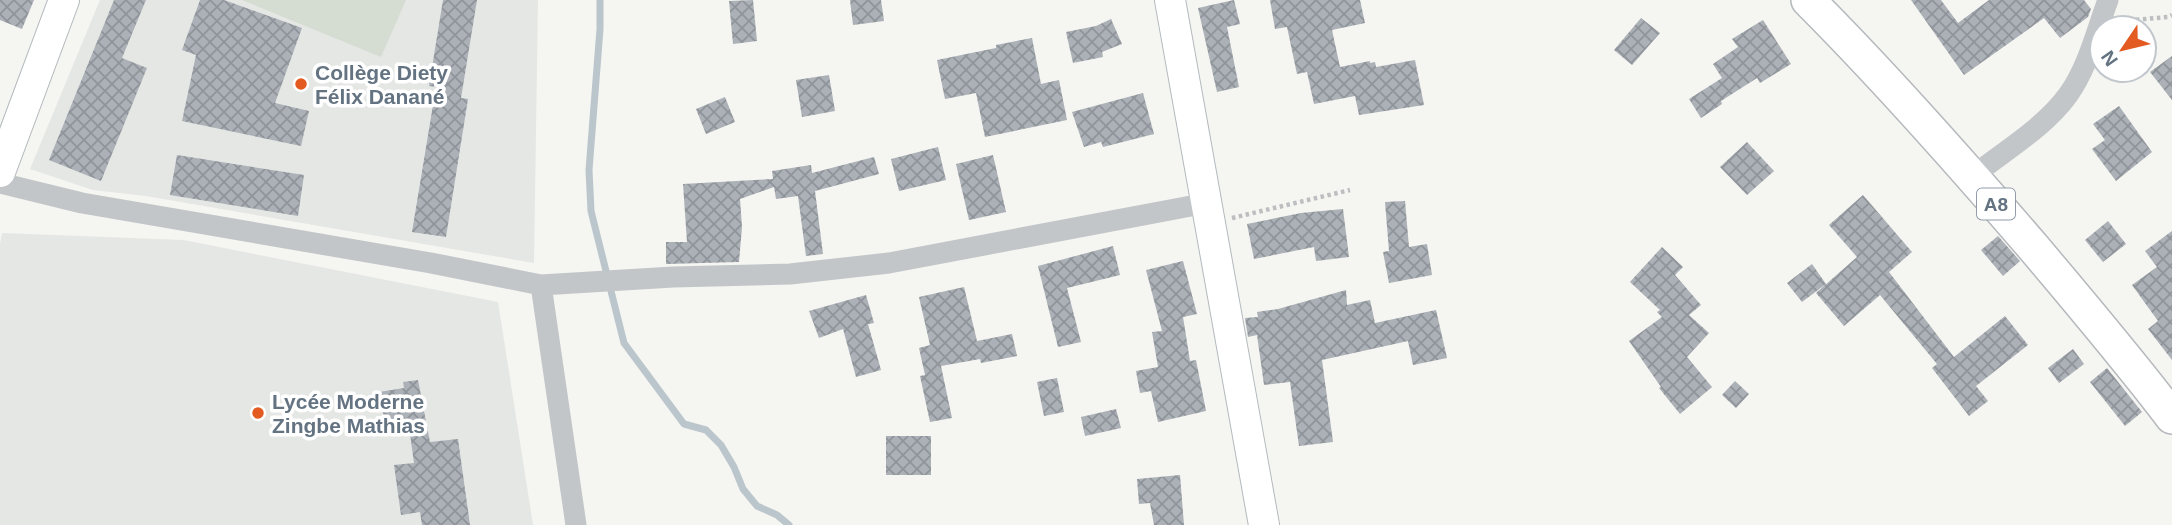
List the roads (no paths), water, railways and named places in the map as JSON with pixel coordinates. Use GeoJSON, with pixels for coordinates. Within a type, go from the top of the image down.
{"type":"FeatureCollection","features":[{"type":"Feature","properties":{"kind":"main road","name":"A8"},"geometry":{"type":"LineString","coordinates":[[1808,0],[1846,37],[1973,176],[2132,365],[2172,417]]}},
{"type":"Feature","properties":{"kind":"street"},"geometry":{"type":"LineString","coordinates":[[0,172],[64,0]]}},
{"type":"Feature","properties":{"kind":"street"},"geometry":{"type":"LineString","coordinates":[[1170,0],[1264,525]]}},
{"type":"Feature","properties":{"kind":"street"},"geometry":{"type":"LineString","coordinates":[[1973,176],[2045,119],[2067,95],[2087,59],[2108,0]]}},
{"type":"Feature","properties":{"kind":"street"},"geometry":{"type":"LineString","coordinates":[[0,183],[82,203],[431,263],[541,285],[673,277],[790,274],[889,263],[1209,214]]}},
{"type":"Feature","properties":{"kind":"street"},"geometry":{"type":"LineString","coordinates":[[541,285],[576,525]]}},
{"type":"Feature","properties":{"kind":"waterway"},"geometry":{"type":"LineString","coordinates":[[600,0],[589,170],[591,211],[624,343],[684,424],[706,430],[721,445],[743,489],[757,506],[777,515],[789,525]]}},
{"type":"Feature","properties":{"kind":"place","name":"Collège Diety Félix Danané"},"geometry":{"type":"Point","coordinates":[301,84]}},
{"type":"Feature","properties":{"kind":"place","name":"Lycée Moderne Zingbe Mathias"},"geometry":{"type":"Point","coordinates":[258,413]}}]}
